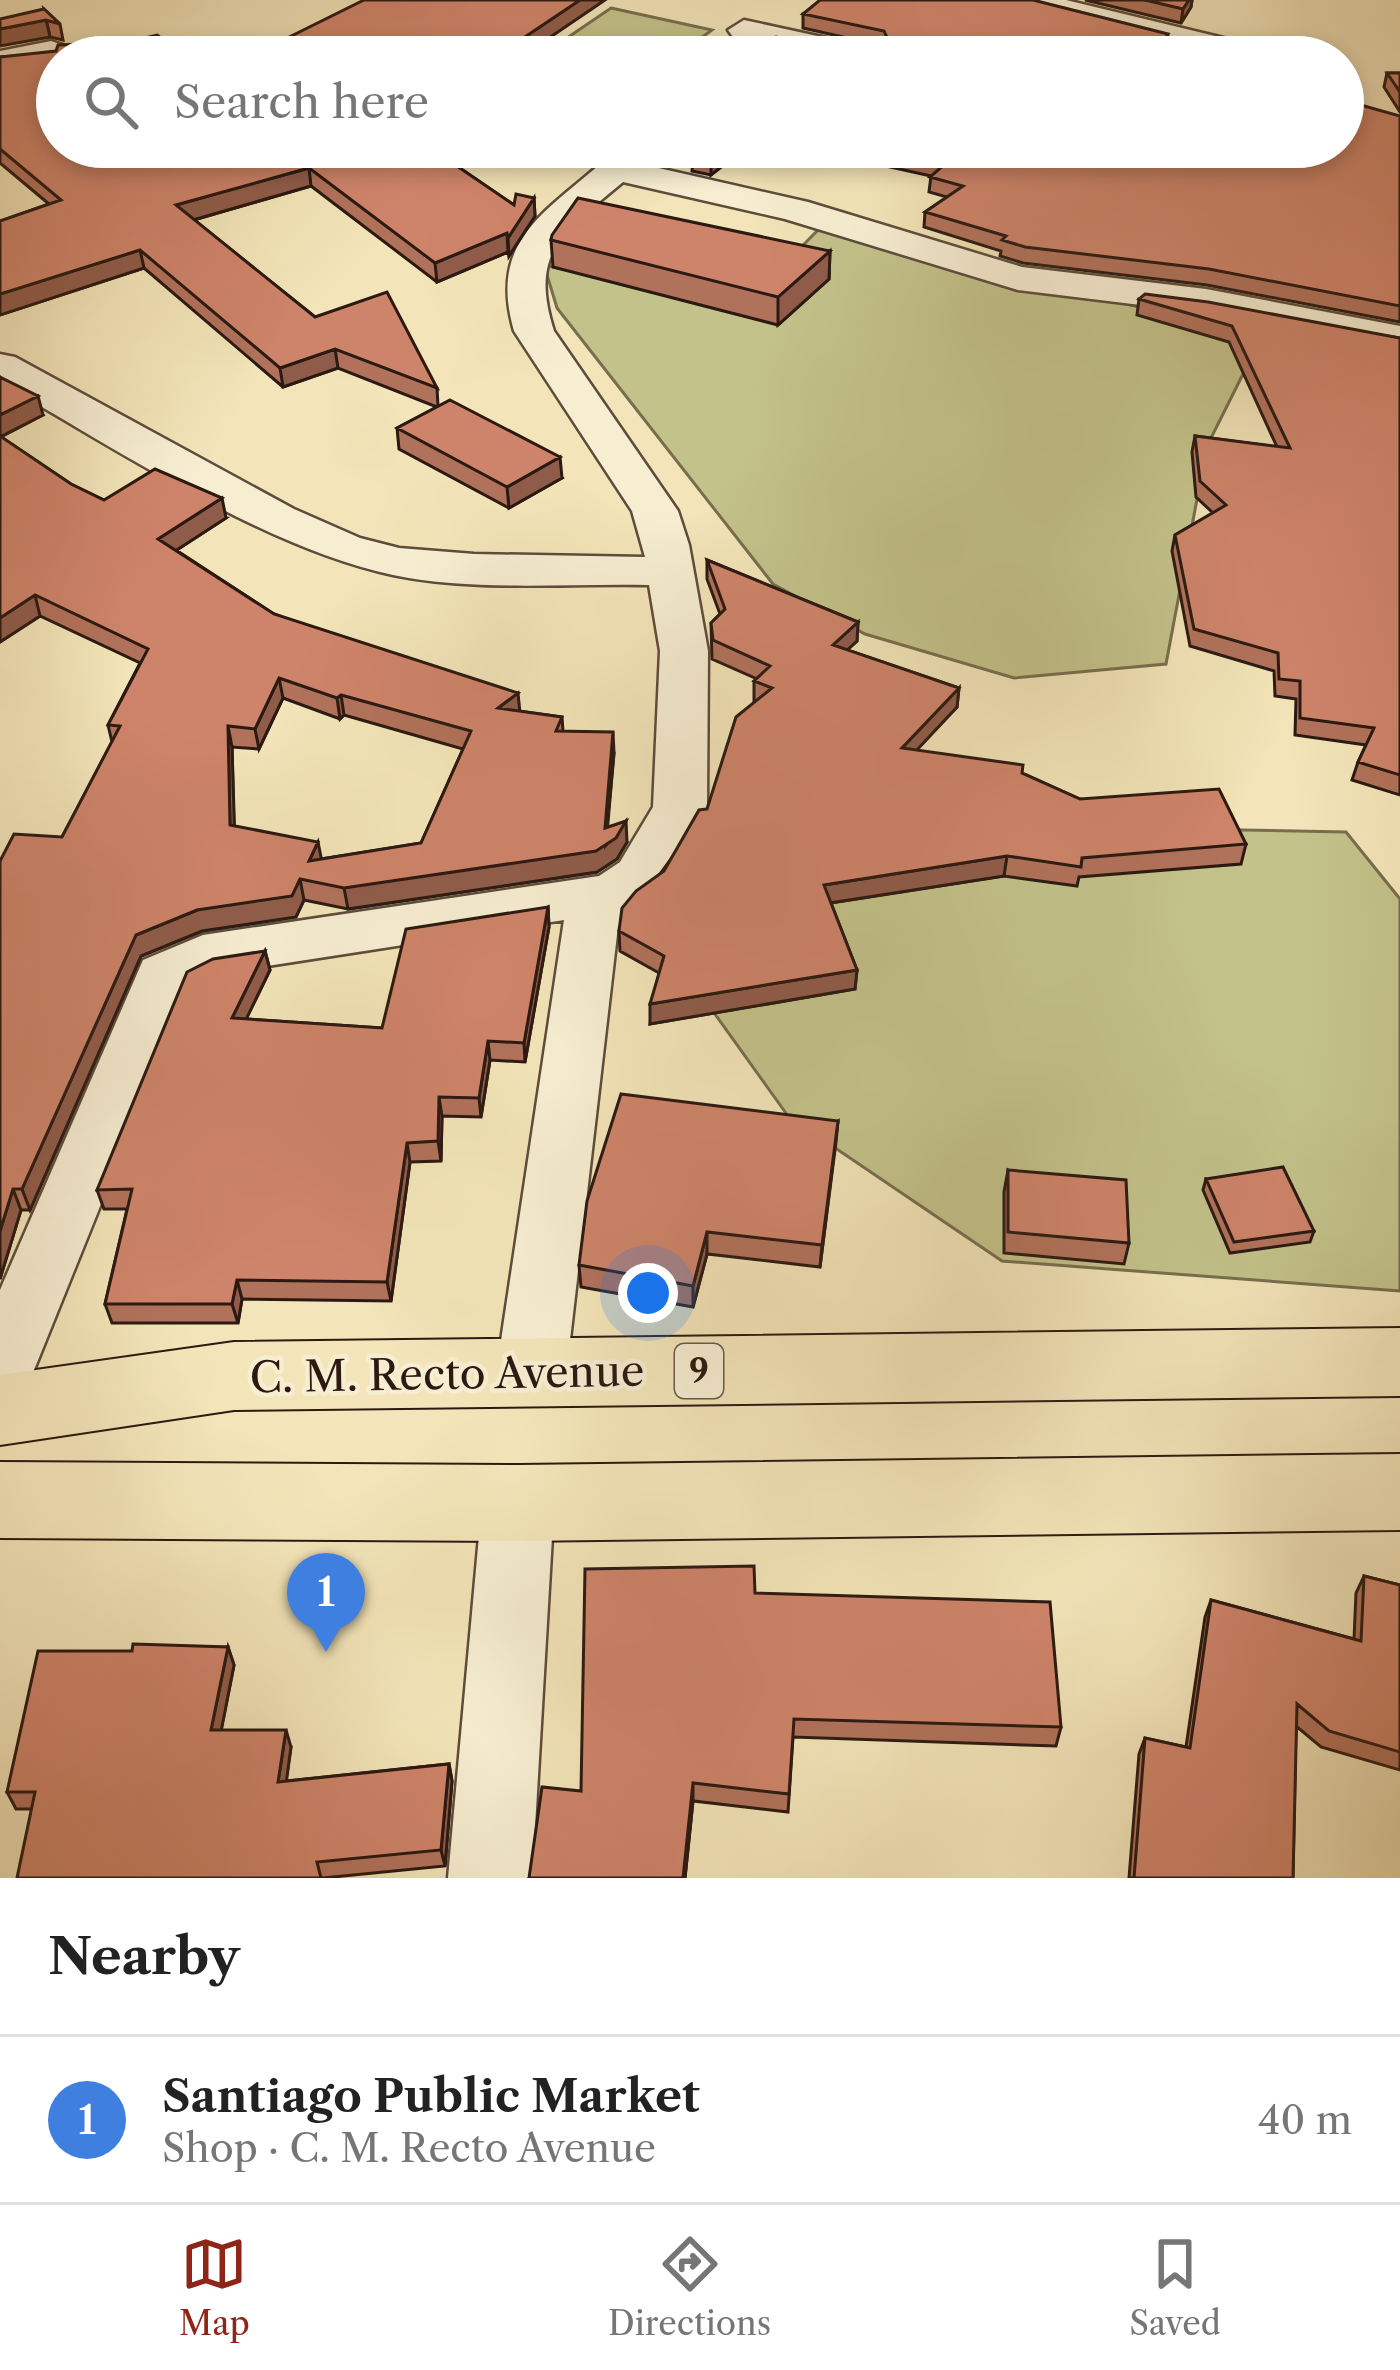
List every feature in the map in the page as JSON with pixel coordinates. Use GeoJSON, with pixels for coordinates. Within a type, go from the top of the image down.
{"type":"FeatureCollection","features":[{"type":"Feature","properties":{"kind":"highway","name":"C. M. Recto Avenue"},"geometry":{"type":"LineString","coordinates":[[0,1410],[234,1376],[1400,1362]]}},
{"type":"Feature","properties":{"kind":"highway"},"geometry":{"type":"LineString","coordinates":[[0,1500],[518,1503],[1400,1492]]}},
{"type":"Feature","properties":{"kind":"street"},"geometry":{"type":"LineString","coordinates":[[738,36],[777,0]]}},
{"type":"Feature","properties":{"kind":"street"},"geometry":{"type":"LineString","coordinates":[[1028,0],[1176,36]]}},
{"type":"Feature","properties":{"kind":"street"},"geometry":{"type":"LineString","coordinates":[[744,30],[772,36]]}},
{"type":"Feature","properties":{"kind":"street"},"geometry":{"type":"LineString","coordinates":[[0,61],[36,54]]}},
{"type":"Feature","properties":{"kind":"street"},"geometry":{"type":"LineString","coordinates":[[532,1374],[590,923],[613,893],[640,875],[680,807],[684,651],[655,511],[534,331],[520,290],[521,270],[531,250],[571,204],[616,168]]}},
{"type":"Feature","properties":{"kind":"street"},"geometry":{"type":"LineString","coordinates":[[660,168],[998,274],[1206,301],[1400,338]]}},
{"type":"Feature","properties":{"kind":"street"},"geometry":{"type":"LineString","coordinates":[[0,366],[278,519],[344,548],[398,562],[474,568],[669,571]]}},
{"type":"Feature","properties":{"kind":"street"},"geometry":{"type":"LineString","coordinates":[[0,1370],[164,975],[203,955],[613,893]]}},
{"type":"Feature","properties":{"kind":"street"},"geometry":{"type":"LineString","coordinates":[[490,1878],[518,1503]]}},
{"type":"Feature","properties":{"kind":"shaded area"},"geometry":{"type":"Polygon","coordinates":[[[611,8],[712,30],[704,36],[570,36],[611,8]]]}},
{"type":"Feature","properties":{"kind":"shaded area"},"geometry":{"type":"Polygon","coordinates":[[[821,227],[1139,307],[1256,348],[1207,446],[1166,664],[1014,678],[865,634],[773,584],[557,308],[544,265],[742,307],[821,227]]]}},
{"type":"Feature","properties":{"kind":"shaded area"},"geometry":{"type":"Polygon","coordinates":[[[1187,829],[1346,832],[1400,899],[1400,1291],[1002,1261],[788,1116],[692,982],[761,888],[1187,829]]]}},
{"type":"Feature","properties":{"kind":"building"},"geometry":{"type":"Polygon","coordinates":[[[364,0],[580,0],[526,36],[291,36],[364,0]]]}},
{"type":"Feature","properties":{"kind":"building"},"geometry":{"type":"Polygon","coordinates":[[[820,0],[1033,0],[1168,34],[886,36],[884,31],[803,14],[820,0]]]}},
{"type":"Feature","properties":{"kind":"building"},"geometry":{"type":"Polygon","coordinates":[[[1145,0],[1189,0],[1183,9],[1145,0]]]}},
{"type":"Feature","properties":{"kind":"building"},"geometry":{"type":"Polygon","coordinates":[[[44,9],[60,24],[46,20],[0,29],[0,19],[44,9]]]}},
{"type":"Feature","properties":{"kind":"building"},"geometry":{"type":"Polygon","coordinates":[[[36,53],[36,168],[309,168],[176,205],[315,317],[387,292],[437,388],[335,349],[280,368],[140,250],[0,294],[0,221],[61,200],[0,149],[0,57],[36,53]]]}},
{"type":"Feature","properties":{"kind":"building"},"geometry":{"type":"Polygon","coordinates":[[[1387,73],[1400,73],[1400,92],[1387,73]]]}},
{"type":"Feature","properties":{"kind":"building"},"geometry":{"type":"Polygon","coordinates":[[[1364,106],[1400,116],[1400,306],[1209,269],[1025,247],[1002,240],[1006,236],[925,212],[963,186],[930,177],[940,168],[1364,168],[1364,106]]]}},
{"type":"Feature","properties":{"kind":"building"},"geometry":{"type":"Polygon","coordinates":[[[309,168],[460,168],[514,205],[516,194],[534,198],[508,238],[507,233],[435,263],[309,168]]]}},
{"type":"Feature","properties":{"kind":"building"},"geometry":{"type":"Polygon","coordinates":[[[578,198],[830,251],[778,297],[551,240],[578,198]]]}},
{"type":"Feature","properties":{"kind":"building"},"geometry":{"type":"Polygon","coordinates":[[[1145,294],[1400,338],[1400,775],[1358,762],[1374,728],[1300,718],[1300,681],[1279,679],[1278,653],[1194,629],[1175,535],[1226,505],[1200,481],[1195,436],[1290,448],[1232,326],[1139,299],[1145,294]]]}},
{"type":"Feature","properties":{"kind":"building"},"geometry":{"type":"Polygon","coordinates":[[[0,377],[38,396],[0,415],[0,377]]]}},
{"type":"Feature","properties":{"kind":"building"},"geometry":{"type":"Polygon","coordinates":[[[450,400],[560,457],[507,487],[397,428],[450,400]]]}},
{"type":"Feature","properties":{"kind":"building"},"geometry":{"type":"Polygon","coordinates":[[[0,436],[71,484],[104,500],[155,469],[222,498],[158,539],[274,614],[518,693],[498,708],[562,717],[556,731],[613,732],[605,828],[626,821],[616,838],[596,851],[344,888],[300,879],[292,896],[197,910],[136,935],[22,1189],[13,1189],[0,1231],[0,861],[14,834],[62,837],[120,726],[108,725],[148,649],[35,595],[0,618],[0,436]],[[279,678],[255,729],[228,726],[230,825],[318,842],[309,861],[421,843],[471,731],[341,695],[337,698],[279,678]]]}},
{"type":"Feature","properties":{"kind":"building"},"geometry":{"type":"Polygon","coordinates":[[[707,560],[858,622],[833,645],[959,688],[902,748],[1023,765],[1022,773],[1080,799],[1219,789],[1246,844],[1082,858],[1081,867],[1007,856],[824,885],[857,970],[650,1004],[664,956],[619,931],[622,908],[664,871],[699,810],[707,809],[736,717],[772,688],[754,681],[770,666],[713,640],[711,623],[725,609],[707,560]]]}},
{"type":"Feature","properties":{"kind":"building"},"geometry":{"type":"Polygon","coordinates":[[[548,907],[524,1043],[488,1041],[479,1098],[439,1097],[438,1141],[407,1143],[387,1282],[237,1280],[232,1304],[105,1304],[132,1189],[97,1190],[187,972],[213,959],[265,951],[232,1018],[382,1028],[406,929],[548,907]]]}},
{"type":"Feature","properties":{"kind":"building"},"geometry":{"type":"Polygon","coordinates":[[[621,1094],[838,1121],[822,1245],[707,1232],[693,1286],[579,1265],[587,1201],[621,1094]]]}},
{"type":"Feature","properties":{"kind":"building"},"geometry":{"type":"Polygon","coordinates":[[[1283,1167],[1314,1231],[1234,1242],[1206,1179],[1283,1167]]]}},
{"type":"Feature","properties":{"kind":"building"},"geometry":{"type":"Polygon","coordinates":[[[1008,1170],[1126,1180],[1129,1243],[1008,1232],[1008,1170]]]}},
{"type":"Feature","properties":{"kind":"building"},"geometry":{"type":"Polygon","coordinates":[[[754,1566],[755,1593],[1050,1602],[1061,1727],[794,1719],[789,1794],[693,1783],[683,1878],[529,1878],[542,1787],[581,1791],[585,1569],[754,1566]]]}},
{"type":"Feature","properties":{"kind":"building"},"geometry":{"type":"Polygon","coordinates":[[[1364,1576],[1400,1585],[1400,1752],[1329,1731],[1297,1704],[1293,1878],[1134,1878],[1145,1738],[1190,1748],[1211,1600],[1361,1641],[1364,1576]]]}},
{"type":"Feature","properties":{"kind":"building"},"geometry":{"type":"Polygon","coordinates":[[[133,1644],[228,1647],[211,1730],[286,1730],[278,1782],[449,1764],[441,1850],[317,1862],[321,1878],[17,1878],[35,1792],[7,1792],[38,1651],[132,1651],[133,1644]]]}},
{"type":"Feature","properties":{"kind":"place","name":"Santiago Public Market"},"geometry":{"type":"Point","coordinates":[326,1652]}}]}
